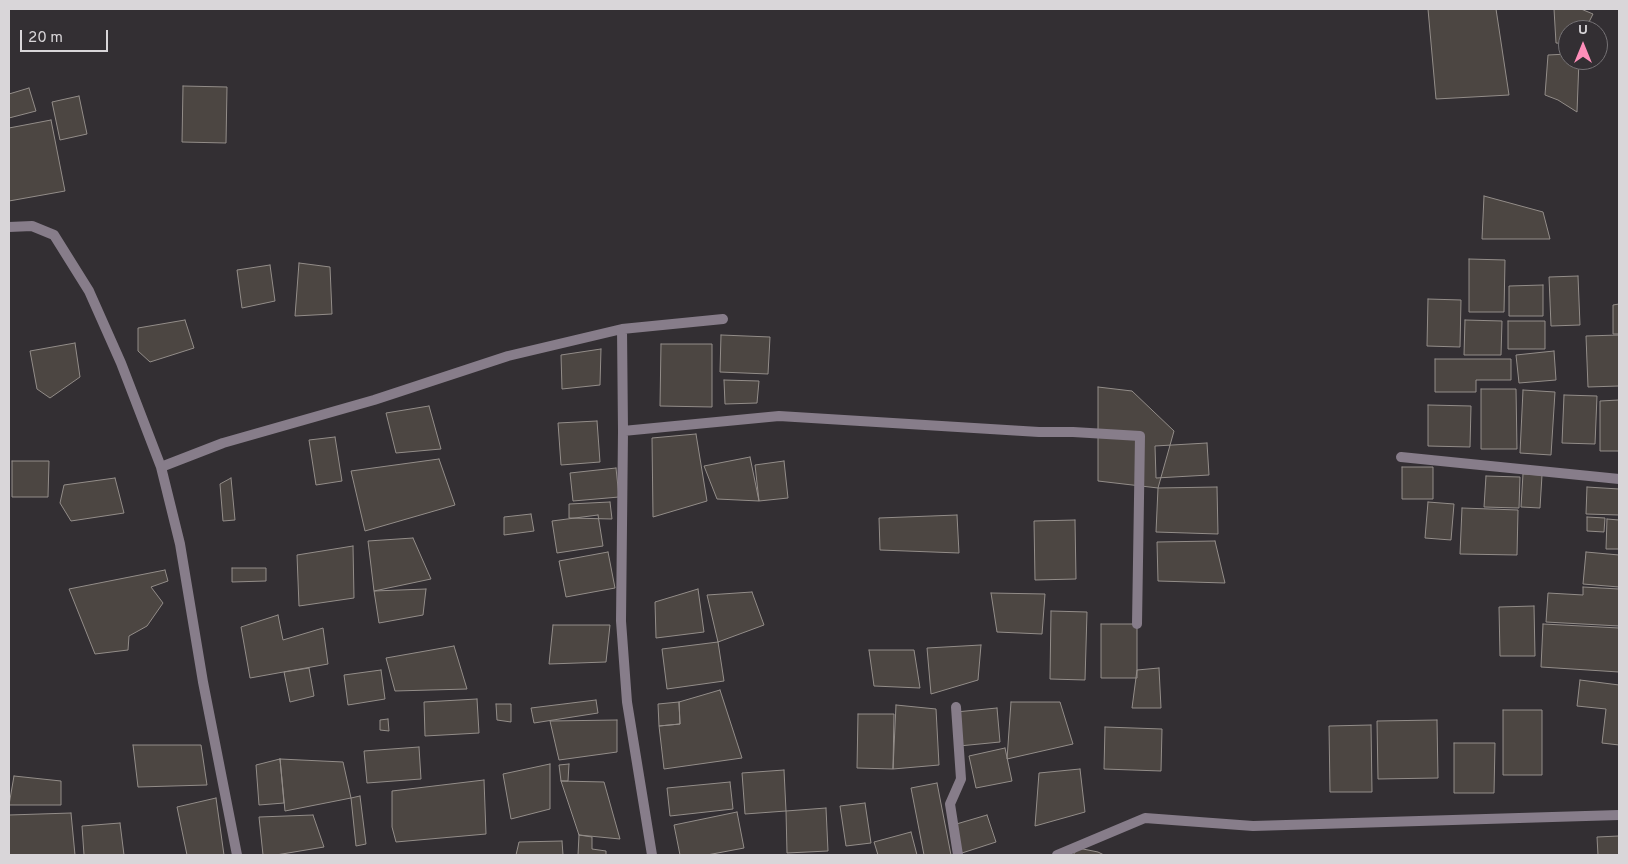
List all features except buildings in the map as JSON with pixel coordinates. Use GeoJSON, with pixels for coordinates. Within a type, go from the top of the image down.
{"type":"FeatureCollection","features":[{"type":"Feature","properties":{"kind":"street"},"geometry":{"type":"LineString","coordinates":[[9,227],[32,226],[54,235],[89,291],[122,363],[161,467],[180,544],[203,682],[238,855]]}},
{"type":"Feature","properties":{"kind":"street"},"geometry":{"type":"LineString","coordinates":[[161,467],[223,443],[374,400],[508,356],[622,329],[723,319]]}},
{"type":"Feature","properties":{"kind":"street"},"geometry":{"type":"LineString","coordinates":[[622,329],[624,431],[621,621],[627,702],[652,855]]}},
{"type":"Feature","properties":{"kind":"street"},"geometry":{"type":"LineString","coordinates":[[624,431],[779,416],[1039,432],[1140,436],[1137,624]]}},
{"type":"Feature","properties":{"kind":"street"},"geometry":{"type":"LineString","coordinates":[[1401,457],[1619,479]]}},
{"type":"Feature","properties":{"kind":"street"},"geometry":{"type":"LineString","coordinates":[[956,706],[961,779],[950,804],[958,855]]}},
{"type":"Feature","properties":{"kind":"street"},"geometry":{"type":"LineString","coordinates":[[1057,855],[1145,818],[1253,826],[1619,815]]}}]}
